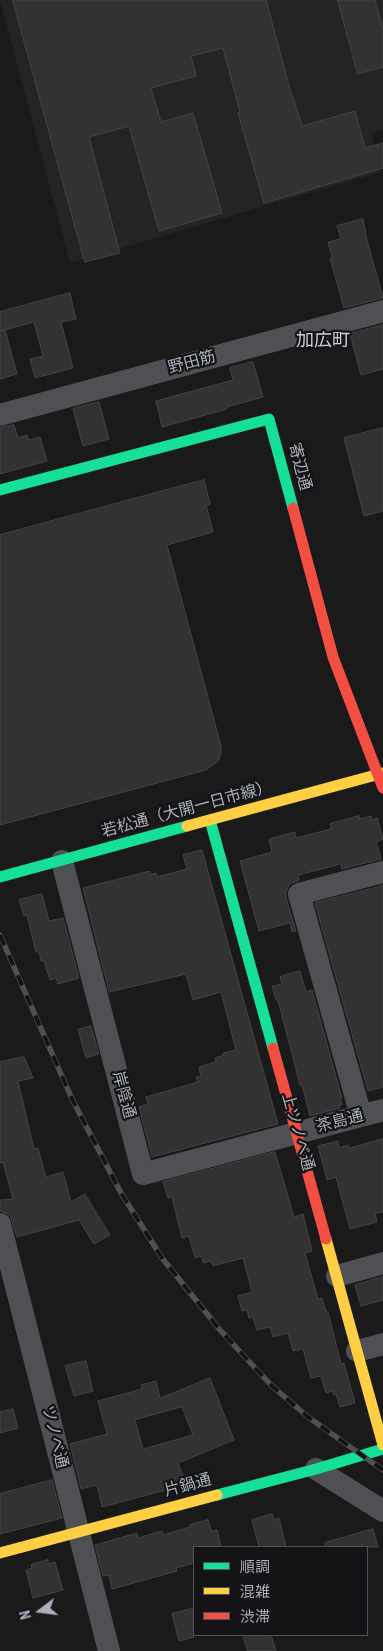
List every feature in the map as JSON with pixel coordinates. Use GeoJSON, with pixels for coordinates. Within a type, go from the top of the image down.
{"type":"FeatureCollection","features":[{"type":"Feature","properties":{"kind":"street","name":"野田筋"},"geometry":{"type":"LineString","coordinates":[[0,415],[383,311]]}},
{"type":"Feature","properties":{"kind":"street","name":"寄辺通"},"geometry":{"type":"LineString","coordinates":[[0,490],[269,419],[333,657],[381,773],[383,788]]}},
{"type":"Feature","properties":{"kind":"street","name":"若松通（大開一日市線）"},"geometry":{"type":"LineString","coordinates":[[0,877],[381,773]]}},
{"type":"Feature","properties":{"kind":"street","name":"上ツノベ通"},"geometry":{"type":"LineString","coordinates":[[210,820],[383,1445]]}},
{"type":"Feature","properties":{"kind":"street","name":"岸陰通"},"geometry":{"type":"LineString","coordinates":[[62,861],[143,1174],[297,1134]]}},
{"type":"Feature","properties":{"kind":"street"},"geometry":{"type":"LineString","coordinates":[[361,1116],[299,894],[383,872]]}},
{"type":"Feature","properties":{"kind":"street","name":"茶島通"},"geometry":{"type":"LineString","coordinates":[[297,1134],[383,1110]]}},
{"type":"Feature","properties":{"kind":"street","name":"ツノベ通"},"geometry":{"type":"LineString","coordinates":[[0,1224],[77,1532],[109,1651]]}},
{"type":"Feature","properties":{"kind":"street"},"geometry":{"type":"LineString","coordinates":[[337,1276],[383,1263]]}},
{"type":"Feature","properties":{"kind":"street"},"geometry":{"type":"LineString","coordinates":[[357,1351],[383,1344]]}},
{"type":"Feature","properties":{"kind":"street","name":"片鍋通"},"geometry":{"type":"LineString","coordinates":[[0,1553],[316,1469],[383,1449]]}},
{"type":"Feature","properties":{"kind":"street"},"geometry":{"type":"LineString","coordinates":[[316,1469],[383,1511]]}},
{"type":"Feature","properties":{"kind":"shaded area"},"geometry":{"type":"Polygon","coordinates":[[[0,0],[383,0],[383,130],[371,133],[381,172],[70,263],[0,0]]]}},
{"type":"Feature","properties":{"kind":"building"},"geometry":{"type":"Polygon","coordinates":[[[13,0],[266,0],[292,97],[302,126],[355,111],[365,148],[383,143],[383,168],[264,203],[238,113],[240,112],[223,48],[191,56],[196,76],[151,88],[161,122],[193,113],[222,213],[159,231],[129,126],[89,137],[120,253],[85,262],[13,0]]]}},
{"type":"Feature","properties":{"kind":"building"},"geometry":{"type":"Polygon","coordinates":[[[338,0],[375,0],[383,29],[383,67],[358,74],[338,0]]]}},
{"type":"Feature","properties":{"kind":"building"},"geometry":{"type":"Polygon","coordinates":[[[363,219],[383,298],[344,308],[330,258],[332,257],[328,242],[341,239],[337,226],[363,219]]]}},
{"type":"Feature","properties":{"kind":"building"},"geometry":{"type":"Polygon","coordinates":[[[70,293],[76,319],[61,322],[73,368],[35,378],[30,359],[43,356],[34,322],[1,331],[5,330],[17,374],[0,379],[0,312],[70,293]]]}},
{"type":"Feature","properties":{"kind":"building"},"geometry":{"type":"Polygon","coordinates":[[[383,325],[383,369],[361,375],[350,334],[383,325]]]}},
{"type":"Feature","properties":{"kind":"building"},"geometry":{"type":"Polygon","coordinates":[[[253,362],[263,397],[162,427],[156,401],[233,380],[230,368],[253,362]]]}},
{"type":"Feature","properties":{"kind":"building"},"geometry":{"type":"Polygon","coordinates":[[[99,402],[109,439],[83,446],[73,409],[99,402]]]}},
{"type":"Feature","properties":{"kind":"building"},"geometry":{"type":"Polygon","coordinates":[[[14,425],[18,438],[27,435],[29,440],[40,437],[47,461],[0,474],[0,428],[14,425]]]}},
{"type":"Feature","properties":{"kind":"building"},"geometry":{"type":"Polygon","coordinates":[[[383,428],[383,511],[364,516],[344,438],[383,428]]]}},
{"type":"Feature","properties":{"kind":"building"},"geometry":{"type":"Polygon","coordinates":[[[204,480],[210,504],[206,505],[213,532],[167,545],[221,746],[221,754],[218,761],[206,770],[0,825],[0,535],[204,480]]]}},
{"type":"Feature","properties":{"kind":"building"},"geometry":{"type":"Polygon","coordinates":[[[359,816],[359,819],[371,816],[372,820],[377,818],[383,839],[376,842],[381,859],[342,869],[341,864],[298,875],[299,880],[290,884],[286,891],[286,898],[296,931],[292,932],[290,923],[259,931],[240,861],[272,852],[269,839],[295,832],[296,838],[331,829],[330,824],[359,816]]]}},
{"type":"Feature","properties":{"kind":"building"},"geometry":{"type":"Polygon","coordinates":[[[202,850],[278,1124],[152,1157],[139,1107],[148,1104],[146,1097],[198,1082],[196,1077],[201,1076],[199,1067],[216,1062],[215,1058],[224,1055],[223,1053],[236,1050],[221,992],[193,1000],[186,974],[109,992],[83,888],[150,871],[151,875],[156,873],[157,877],[187,869],[183,855],[202,850]]]}},
{"type":"Feature","properties":{"kind":"building"},"geometry":{"type":"Polygon","coordinates":[[[383,886],[383,1087],[368,1091],[315,903],[383,886]]]}},
{"type":"Feature","properties":{"kind":"building"},"geometry":{"type":"Polygon","coordinates":[[[42,894],[49,921],[63,918],[79,978],[58,984],[56,978],[50,980],[44,961],[41,961],[39,952],[36,952],[27,915],[24,916],[19,900],[42,894]]]}},
{"type":"Feature","properties":{"kind":"building"},"geometry":{"type":"Polygon","coordinates":[[[300,971],[306,992],[312,990],[342,1098],[340,1098],[342,1105],[339,1105],[340,1108],[310,1116],[278,1000],[276,1000],[272,986],[282,984],[280,977],[300,971]]]}},
{"type":"Feature","properties":{"kind":"building"},"geometry":{"type":"Polygon","coordinates":[[[91,1026],[99,1054],[86,1058],[78,1030],[91,1026]]]}},
{"type":"Feature","properties":{"kind":"building"},"geometry":{"type":"Polygon","coordinates":[[[24,1057],[33,1078],[18,1081],[34,1149],[38,1148],[46,1177],[63,1172],[71,1202],[85,1194],[110,1235],[94,1244],[79,1220],[17,1237],[10,1215],[0,1211],[0,1200],[13,1199],[3,1162],[0,1163],[0,1062],[24,1057]]]}},
{"type":"Feature","properties":{"kind":"building"},"geometry":{"type":"Polygon","coordinates":[[[383,1139],[383,1212],[375,1213],[377,1222],[350,1229],[336,1177],[327,1180],[318,1146],[338,1141],[339,1148],[348,1145],[349,1148],[383,1139]]]}},
{"type":"Feature","properties":{"kind":"building"},"geometry":{"type":"Polygon","coordinates":[[[275,1152],[294,1217],[303,1214],[312,1251],[305,1253],[318,1299],[322,1298],[326,1312],[328,1312],[341,1364],[344,1363],[355,1403],[340,1407],[336,1394],[334,1395],[333,1391],[326,1393],[321,1376],[311,1378],[303,1349],[293,1351],[288,1333],[273,1337],[270,1327],[257,1330],[253,1317],[249,1318],[247,1310],[242,1311],[238,1296],[252,1292],[243,1258],[213,1266],[211,1261],[203,1263],[202,1256],[195,1258],[189,1236],[182,1238],[172,1197],[168,1198],[163,1182],[275,1152]]]}},
{"type":"Feature","properties":{"kind":"building"},"geometry":{"type":"Polygon","coordinates":[[[383,1277],[383,1300],[361,1306],[355,1285],[383,1277]]]}},
{"type":"Feature","properties":{"kind":"building"},"geometry":{"type":"Polygon","coordinates":[[[86,1361],[93,1391],[74,1396],[65,1366],[86,1361]]]}},
{"type":"Feature","properties":{"kind":"building"},"geometry":{"type":"Polygon","coordinates":[[[210,1378],[234,1440],[178,1463],[184,1478],[165,1486],[166,1490],[102,1507],[97,1485],[81,1489],[70,1444],[107,1434],[98,1401],[142,1389],[141,1385],[156,1381],[160,1398],[210,1378]],[[182,1407],[135,1420],[143,1449],[193,1435],[182,1407]]]}},
{"type":"Feature","properties":{"kind":"building"},"geometry":{"type":"Polygon","coordinates":[[[13,1409],[18,1428],[0,1433],[0,1412],[13,1409]]]}},
{"type":"Feature","properties":{"kind":"building"},"geometry":{"type":"Polygon","coordinates":[[[52,1480],[62,1518],[0,1534],[0,1494],[52,1480]]]}},
{"type":"Feature","properties":{"kind":"building"},"geometry":{"type":"Polygon","coordinates":[[[272,1514],[274,1520],[279,1518],[286,1546],[259,1546],[252,1520],[272,1514]]]}},
{"type":"Feature","properties":{"kind":"building"},"geometry":{"type":"Polygon","coordinates":[[[208,1520],[211,1531],[217,1530],[221,1546],[193,1546],[193,1563],[176,1568],[177,1571],[112,1589],[109,1575],[103,1576],[95,1545],[137,1533],[138,1538],[162,1531],[163,1535],[190,1527],[190,1525],[208,1520]]]}},
{"type":"Feature","properties":{"kind":"building"},"geometry":{"type":"Polygon","coordinates":[[[373,1529],[378,1547],[326,1546],[325,1543],[373,1529]]]}},
{"type":"Feature","properties":{"kind":"building"},"geometry":{"type":"Polygon","coordinates":[[[48,1560],[48,1564],[55,1562],[63,1590],[33,1598],[26,1570],[32,1568],[31,1565],[48,1560]]]}},
{"type":"Feature","properties":{"kind":"building"},"geometry":{"type":"Polygon","coordinates":[[[193,1608],[194,1637],[179,1641],[172,1614],[193,1608]]]}},
{"type":"Feature","properties":{"kind":"building"},"geometry":{"type":"Polygon","coordinates":[[[243,1636],[271,1636],[276,1651],[248,1651],[243,1636]]]}},
{"type":"Feature","properties":{"kind":"railway"},"geometry":{"type":"LineString","coordinates":[[0,935],[72,1099],[121,1193],[162,1258],[220,1330],[271,1385],[308,1417],[383,1470]]}},
{"type":"Feature","properties":{"kind":"traffic: fast"},"geometry":{"type":"LineString","coordinates":[[0,490],[269,419],[293,508]]}},
{"type":"Feature","properties":{"kind":"traffic: fast"},"geometry":{"type":"LineString","coordinates":[[210,820],[273,1048]]}},
{"type":"Feature","properties":{"kind":"traffic: fast"},"geometry":{"type":"LineString","coordinates":[[0,877],[187,826]]}},
{"type":"Feature","properties":{"kind":"traffic: fast"},"geometry":{"type":"LineString","coordinates":[[217,1495],[383,1449]]}},
{"type":"Feature","properties":{"kind":"traffic: slow"},"geometry":{"type":"LineString","coordinates":[[187,826],[383,773]]}},
{"type":"Feature","properties":{"kind":"traffic: slow"},"geometry":{"type":"LineString","coordinates":[[326,1239],[383,1445]]}},
{"type":"Feature","properties":{"kind":"traffic: slow"},"geometry":{"type":"LineString","coordinates":[[0,1553],[217,1495]]}},
{"type":"Feature","properties":{"kind":"traffic: jam"},"geometry":{"type":"LineString","coordinates":[[293,508],[333,657],[383,788]]}},
{"type":"Feature","properties":{"kind":"traffic: jam"},"geometry":{"type":"LineString","coordinates":[[273,1048],[326,1239]]}},
{"type":"Feature","properties":{"kind":"district","name":"加広町"},"geometry":{"type":"Point","coordinates":[323,341]}}]}
